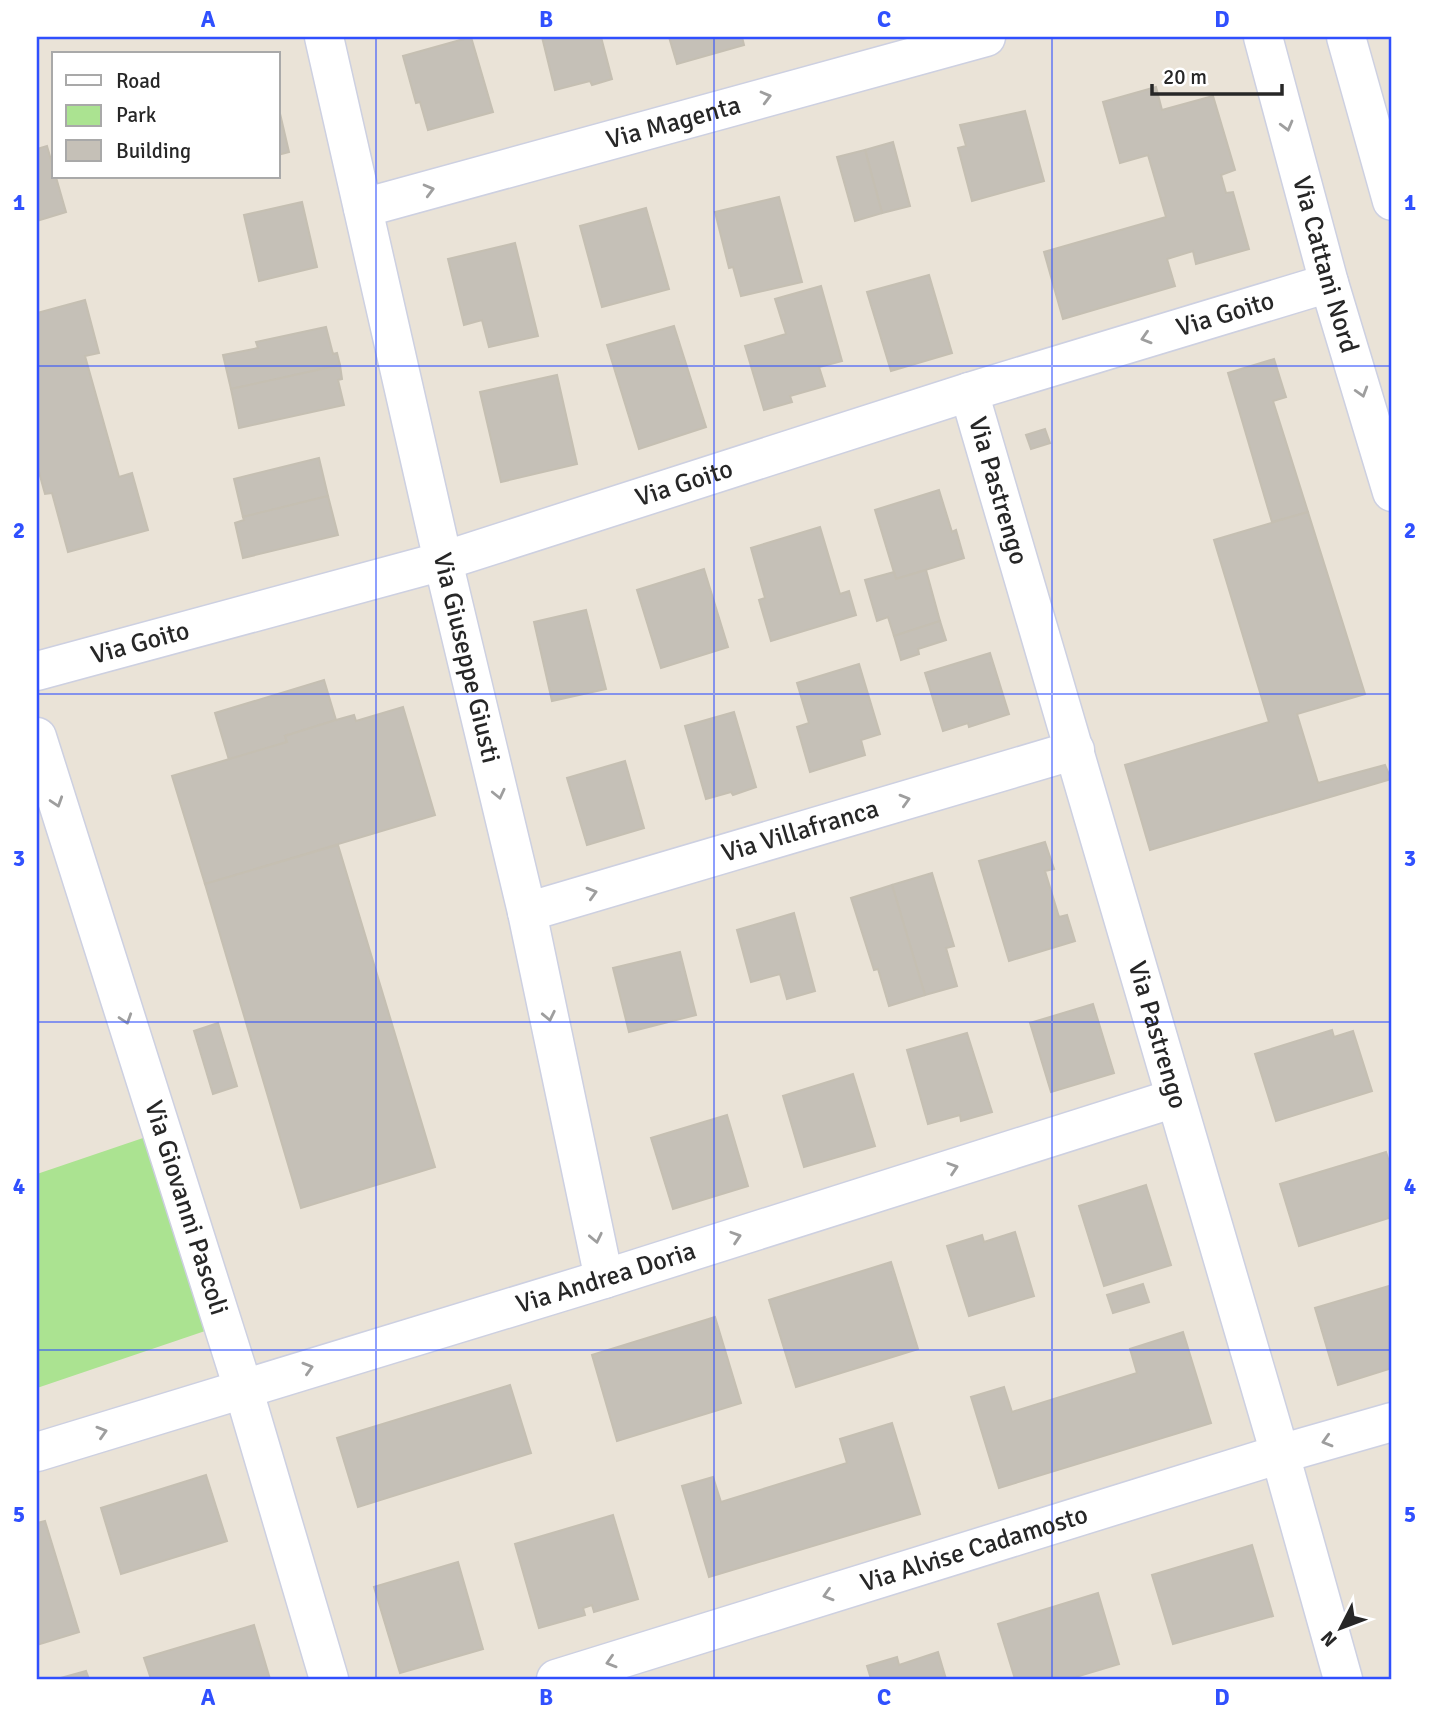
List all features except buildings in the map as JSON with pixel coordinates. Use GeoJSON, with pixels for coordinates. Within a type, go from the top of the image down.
{"type":"FeatureCollection","features":[{"type":"Feature","properties":{"kind":"street","name":"Via Giuseppe Giusti"},"geometry":{"type":"LineString","coordinates":[[324,37],[443,561],[527,912],[604,1279]]}},
{"type":"Feature","properties":{"kind":"street","name":"Via Magenta"},"geometry":{"type":"LineString","coordinates":[[363,208],[986,37]]}},
{"type":"Feature","properties":{"kind":"street","name":"Via Cattani Nord"},"geometry":{"type":"LineString","coordinates":[[1263,37],[1329,283],[1392,492]]}},
{"type":"Feature","properties":{"kind":"street"},"geometry":{"type":"LineString","coordinates":[[1346,37],[1392,201]]}},
{"type":"Feature","properties":{"kind":"street","name":"Via Goito"},"geometry":{"type":"LineString","coordinates":[[37,671],[443,561],[969,392],[1329,283]]}},
{"type":"Feature","properties":{"kind":"street","name":"Via Pastrengo"},"geometry":{"type":"LineString","coordinates":[[969,392],[1280,1454],[1343,1679]]}},
{"type":"Feature","properties":{"kind":"street","name":"Via Giovanni Pascoli"},"geometry":{"type":"LineString","coordinates":[[37,737],[243,1388],[329,1679]]}},
{"type":"Feature","properties":{"kind":"street","name":"Via Villafranca"},"geometry":{"type":"LineString","coordinates":[[527,912],[1075,750]]}},
{"type":"Feature","properties":{"kind":"street","name":"Via Andrea Doria"},"geometry":{"type":"LineString","coordinates":[[37,1452],[604,1279],[1175,1098]]}},
{"type":"Feature","properties":{"kind":"street","name":"Via Alvise Cadamosto"},"geometry":{"type":"LineString","coordinates":[[556,1679],[1280,1454],[1392,1422]]}},
{"type":"Feature","properties":{"kind":"green space"},"geometry":{"type":"Polygon","coordinates":[[[143,1138],[208,1330],[37,1388],[37,1174],[143,1138]]]}}]}
